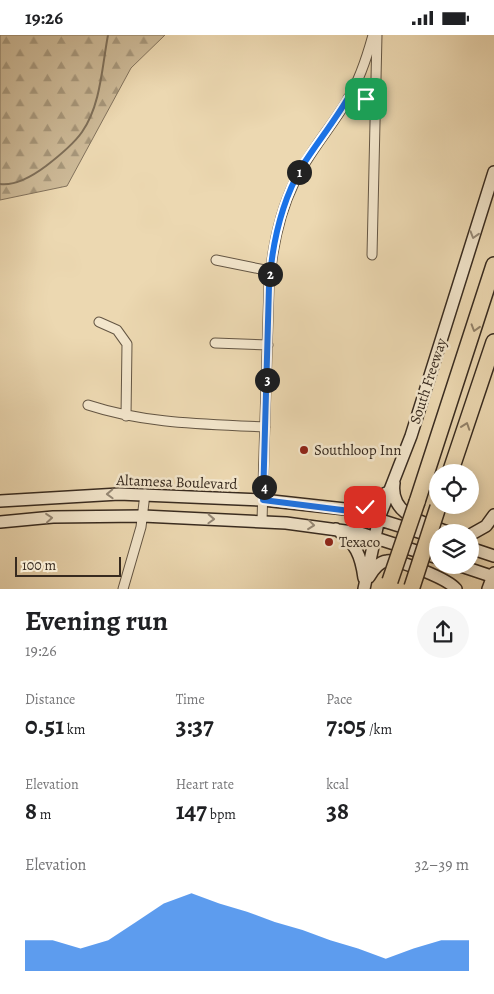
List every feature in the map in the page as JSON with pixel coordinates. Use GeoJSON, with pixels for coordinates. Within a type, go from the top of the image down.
{"type":"FeatureCollection","features":[{"type":"Feature","properties":{"kind":"highway","name":"South Freeway"},"geometry":{"type":"LineString","coordinates":[[389,585],[494,265]]}},
{"type":"Feature","properties":{"kind":"highway"},"geometry":{"type":"LineString","coordinates":[[453,464],[494,342]]}},
{"type":"Feature","properties":{"kind":"highway"},"geometry":{"type":"LineString","coordinates":[[412,588],[436,514]]}},
{"type":"Feature","properties":{"kind":"main road","name":"South Freeway"},"geometry":{"type":"LineString","coordinates":[[364,587],[379,518],[421,405],[494,172]]}},
{"type":"Feature","properties":{"kind":"main road"},"geometry":{"type":"LineString","coordinates":[[396,471],[394,493],[400,509],[405,514],[429,524]]}},
{"type":"Feature","properties":{"kind":"main road"},"geometry":{"type":"LineString","coordinates":[[350,511],[374,503],[389,489]]}},
{"type":"Feature","properties":{"kind":"main road","name":"Altamesa Boulevard"},"geometry":{"type":"LineString","coordinates":[[0,501],[85,495],[145,494],[263,500],[350,511],[379,518],[429,535]]}},
{"type":"Feature","properties":{"kind":"main road"},"geometry":{"type":"LineString","coordinates":[[479,530],[486,526],[494,515]]}},
{"type":"Feature","properties":{"kind":"main road"},"geometry":{"type":"LineString","coordinates":[[0,522],[52,517],[143,516],[262,521],[334,528],[376,538],[429,555]]}},
{"type":"Feature","properties":{"kind":"main road"},"geometry":{"type":"LineString","coordinates":[[334,528],[350,540],[358,550],[364,587]]}},
{"type":"Feature","properties":{"kind":"main road"},"geometry":{"type":"LineString","coordinates":[[479,551],[494,556]]}},
{"type":"Feature","properties":{"kind":"main road"},"geometry":{"type":"LineString","coordinates":[[364,587],[374,569],[380,564],[390,561],[437,575],[456,589]]}},
{"type":"Feature","properties":{"kind":"main road"},"geometry":{"type":"LineString","coordinates":[[479,571],[494,576],[488,589]]}},
{"type":"Feature","properties":{"kind":"street"},"geometry":{"type":"LineString","coordinates":[[262,521],[270,271],[278,225],[294,182],[348,98],[365,61],[373,35]]}},
{"type":"Feature","properties":{"kind":"street"},"geometry":{"type":"LineString","coordinates":[[372,255],[377,35]]}},
{"type":"Feature","properties":{"kind":"street"},"geometry":{"type":"LineString","coordinates":[[348,98],[366,99],[375,109]]}},
{"type":"Feature","properties":{"kind":"street"},"geometry":{"type":"LineString","coordinates":[[216,260],[270,271]]}},
{"type":"Feature","properties":{"kind":"street"},"geometry":{"type":"LineString","coordinates":[[99,322],[117,330],[127,345],[126,416]]}},
{"type":"Feature","properties":{"kind":"street"},"geometry":{"type":"LineString","coordinates":[[215,343],[268,345]]}},
{"type":"Feature","properties":{"kind":"street"},"geometry":{"type":"LineString","coordinates":[[88,405],[126,416],[156,421],[265,427]]}},
{"type":"Feature","properties":{"kind":"street"},"geometry":{"type":"LineString","coordinates":[[123,589],[143,516],[145,494]]}},
{"type":"Feature","properties":{"kind":"green space"},"geometry":{"type":"Polygon","coordinates":[[[0,35],[165,35],[131,68],[67,186],[0,200],[0,35]]]}},
{"type":"Feature","properties":{"kind":"waterway"},"geometry":{"type":"LineString","coordinates":[[0,184],[18,182],[36,173],[66,150],[82,132],[97,98],[108,35]]}},
{"type":"Feature","properties":{"kind":"place","name":"Southloop Inn"},"geometry":{"type":"Point","coordinates":[304,450]}},
{"type":"Feature","properties":{"kind":"place","name":"Texaco"},"geometry":{"type":"Point","coordinates":[329,542]}},
{"type":"Feature","properties":{"kind":"route"},"geometry":{"type":"LineString","coordinates":[[365,507],[350,511],[318,505],[263,500],[269,286],[278,225],[288,196],[302,167],[348,98],[366,99]]}}]}
